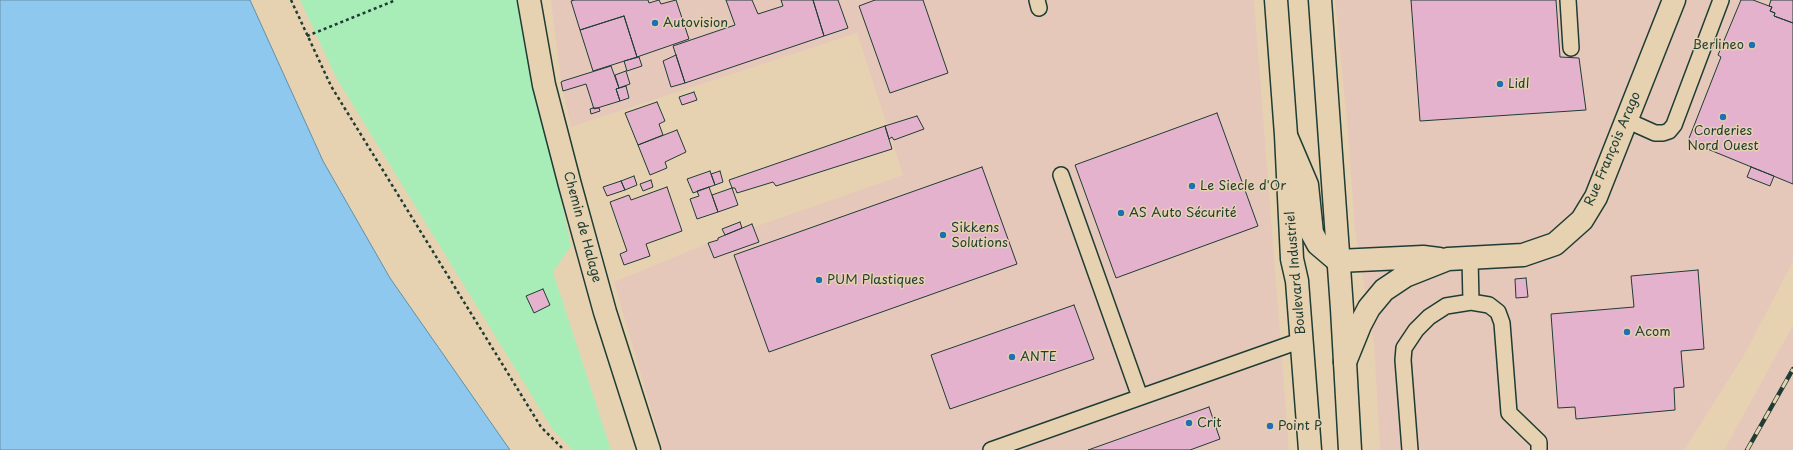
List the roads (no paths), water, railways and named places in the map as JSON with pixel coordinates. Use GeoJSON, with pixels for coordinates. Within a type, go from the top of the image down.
{"type":"FeatureCollection","features":[{"type":"Feature","properties":{"kind":"street","name":"Chemin de Halage"},"geometry":{"type":"LineString","coordinates":[[529,0],[544,86],[570,185],[605,312],[649,450]]}},
{"type":"Feature","properties":{"kind":"street","name":"Boulevard Industriel"},"geometry":{"type":"LineString","coordinates":[[1276,0],[1286,135],[1292,259],[1297,280],[1310,450]]}},
{"type":"Feature","properties":{"kind":"street"},"geometry":{"type":"LineString","coordinates":[[1320,0],[1350,450]]}},
{"type":"Feature","properties":{"kind":"street","name":"Rue François Arago"},"geometry":{"type":"LineString","coordinates":[[1345,362],[1360,325],[1369,308],[1384,290],[1405,276],[1459,259],[1523,255],[1555,244],[1582,220],[1596,197],[1674,0]]}},
{"type":"Feature","properties":{"kind":"street"},"geometry":{"type":"LineString","coordinates":[[1286,135],[1307,185],[1312,233],[1318,244],[1338,261],[1423,257],[1459,259]]}},
{"type":"Feature","properties":{"kind":"lane"},"geometry":{"type":"LineString","coordinates":[[1568,0],[1571,48]]}},
{"type":"Feature","properties":{"kind":"lane"},"geometry":{"type":"LineString","coordinates":[[1626,120],[1655,133],[1669,131],[1674,125],[1721,0]]}},
{"type":"Feature","properties":{"kind":"lane"},"geometry":{"type":"LineString","coordinates":[[1061,175],[1140,397]]}},
{"type":"Feature","properties":{"kind":"lane"},"geometry":{"type":"LineString","coordinates":[[1459,259],[1471,302]]}},
{"type":"Feature","properties":{"kind":"lane"},"geometry":{"type":"LineString","coordinates":[[1410,450],[1403,360],[1404,348],[1416,330],[1429,317],[1446,306],[1471,302],[1488,305],[1498,312],[1502,323],[1509,413],[1539,442],[1540,450]]}},
{"type":"Feature","properties":{"kind":"lane"},"geometry":{"type":"LineString","coordinates":[[991,450],[1302,340]]}},
{"type":"Feature","properties":{"kind":"water"},"geometry":{"type":"Polygon","coordinates":[[[0,0],[250,0],[323,161],[390,278],[510,450],[0,450],[0,0]]]}},
{"type":"Feature","properties":{"kind":"railway"},"geometry":{"type":"LineString","coordinates":[[1747,450],[1793,369]]}},
{"type":"Feature","properties":{"kind":"place","name":"Autovision"},"geometry":{"type":"Point","coordinates":[655,23]}},
{"type":"Feature","properties":{"kind":"place","name":"Berlineo"},"geometry":{"type":"Point","coordinates":[1752,45]}},
{"type":"Feature","properties":{"kind":"place","name":"Lidl"},"geometry":{"type":"Point","coordinates":[1500,84]}},
{"type":"Feature","properties":{"kind":"place","name":"Corderies Nord Ouest"},"geometry":{"type":"Point","coordinates":[1723,117]}},
{"type":"Feature","properties":{"kind":"place","name":"Le Siecle d'Or"},"geometry":{"type":"Point","coordinates":[1192,186]}},
{"type":"Feature","properties":{"kind":"place","name":"AS Auto Sécurité"},"geometry":{"type":"Point","coordinates":[1121,213]}},
{"type":"Feature","properties":{"kind":"place","name":"Sikkens Solutions"},"geometry":{"type":"Point","coordinates":[943,235]}},
{"type":"Feature","properties":{"kind":"place","name":"PUM Plastiques"},"geometry":{"type":"Point","coordinates":[819,280]}},
{"type":"Feature","properties":{"kind":"place","name":"Acom"},"geometry":{"type":"Point","coordinates":[1627,332]}},
{"type":"Feature","properties":{"kind":"place","name":"ANTE"},"geometry":{"type":"Point","coordinates":[1012,357]}},
{"type":"Feature","properties":{"kind":"place","name":"Crit"},"geometry":{"type":"Point","coordinates":[1189,423]}},
{"type":"Feature","properties":{"kind":"place","name":"Point P"},"geometry":{"type":"Point","coordinates":[1270,426]}}]}
